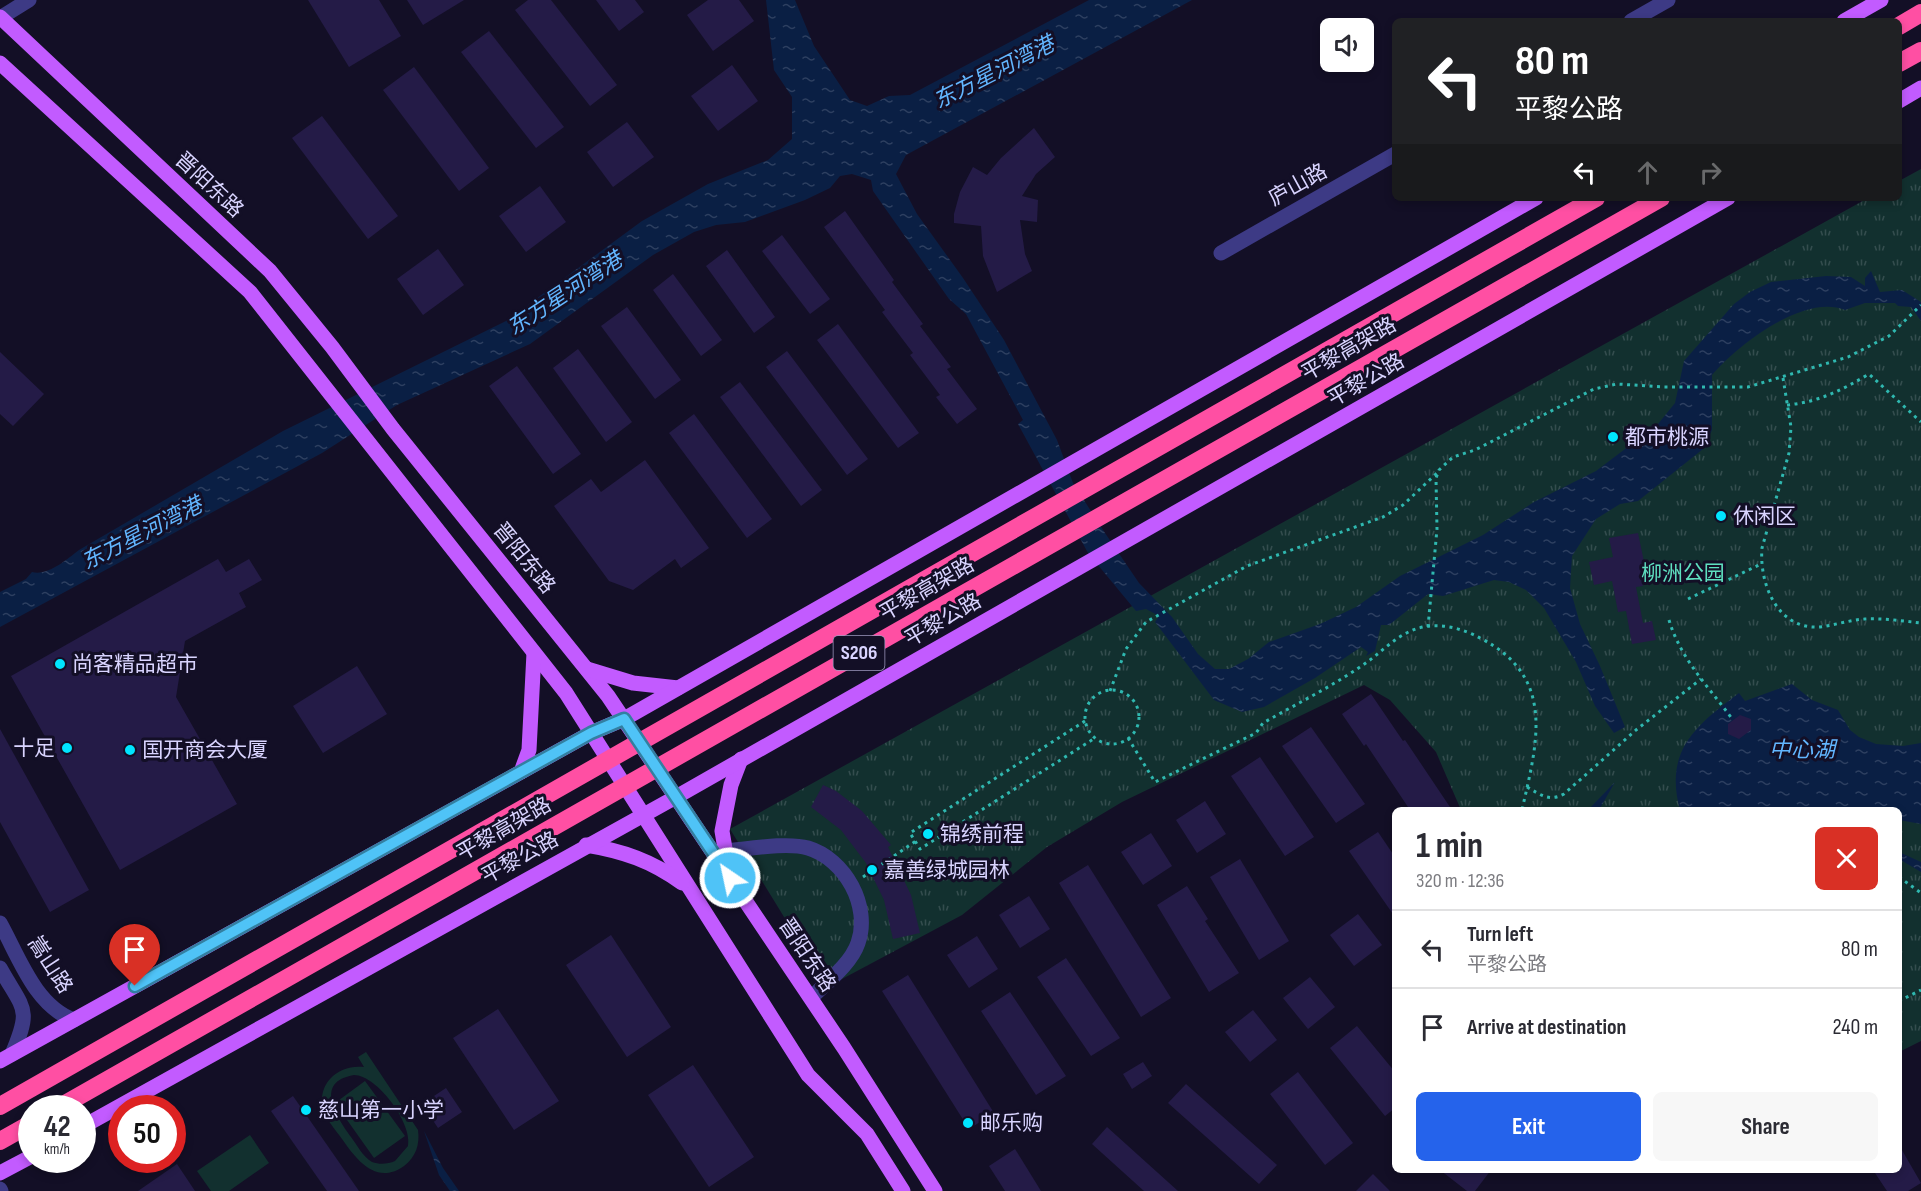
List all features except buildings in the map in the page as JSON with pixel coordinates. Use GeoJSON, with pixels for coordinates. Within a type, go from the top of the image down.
{"type":"FeatureCollection","features":[{"type":"Feature","properties":{"kind":"highway"},"geometry":{"type":"LineString","coordinates":[[1902,24],[1921,13]]}},
{"type":"Feature","properties":{"kind":"highway"},"geometry":{"type":"LineString","coordinates":[[1902,61],[1921,51]]}},
{"type":"Feature","properties":{"kind":"highway","name":"平黎高架路"},"geometry":{"type":"LineString","coordinates":[[0,1106],[1591,201]]}},
{"type":"Feature","properties":{"kind":"highway","name":"平黎高架路"},"geometry":{"type":"LineString","coordinates":[[80,1095],[1656,201]]}},
{"type":"Feature","properties":{"kind":"highway"},"geometry":{"type":"LineString","coordinates":[[0,1141],[18,1131]]}},
{"type":"Feature","properties":{"kind":"main road"},"geometry":{"type":"LineString","coordinates":[[1849,18],[1881,0]]}},
{"type":"Feature","properties":{"kind":"main road","name":"晋阳东路"},"geometry":{"type":"LineString","coordinates":[[0,18],[270,271],[332,347],[393,429],[624,719],[811,998],[935,1191]]}},
{"type":"Feature","properties":{"kind":"main road"},"geometry":{"type":"LineString","coordinates":[[0,63],[250,291],[370,447],[566,693],[808,1075],[867,1134],[903,1191]]}},
{"type":"Feature","properties":{"kind":"main road"},"geometry":{"type":"LineString","coordinates":[[1902,98],[1921,88]]}},
{"type":"Feature","properties":{"kind":"main road"},"geometry":{"type":"LineString","coordinates":[[6,1058],[591,733],[624,719],[1531,201]]}},
{"type":"Feature","properties":{"kind":"main road","name":"平黎公路"},"geometry":{"type":"LineString","coordinates":[[96,1119],[676,797],[1723,201]]}},
{"type":"Feature","properties":{"kind":"main road"},"geometry":{"type":"LineString","coordinates":[[521,772],[529,750],[534,653]]}},
{"type":"Feature","properties":{"kind":"main road"},"geometry":{"type":"LineString","coordinates":[[586,669],[633,683],[678,688]]}},
{"type":"Feature","properties":{"kind":"main road"},"geometry":{"type":"LineString","coordinates":[[730,878],[722,831],[731,785],[741,759]]}},
{"type":"Feature","properties":{"kind":"main road"},"geometry":{"type":"LineString","coordinates":[[586,845],[620,851],[650,863],[690,888]]}},
{"type":"Feature","properties":{"kind":"main road"},"geometry":{"type":"LineString","coordinates":[[0,1173],[18,1163]]}},
{"type":"Feature","properties":{"kind":"street"},"geometry":{"type":"LineString","coordinates":[[0,18],[29,0]]}},
{"type":"Feature","properties":{"kind":"street"},"geometry":{"type":"LineString","coordinates":[[1636,18],[1668,0]]}},
{"type":"Feature","properties":{"kind":"street","name":"庐山路"},"geometry":{"type":"LineString","coordinates":[[1221,252],[1392,156]]}},
{"type":"Feature","properties":{"kind":"street"},"geometry":{"type":"LineString","coordinates":[[726,851],[806,847],[827,855],[851,884],[863,917],[858,944],[840,969],[811,998]]}},
{"type":"Feature","properties":{"kind":"street","name":"嵩山路"},"geometry":{"type":"LineString","coordinates":[[0,923],[44,1001],[60,1016],[74,1020]]}},
{"type":"Feature","properties":{"kind":"street","name":"嵩山路"},"geometry":{"type":"LineString","coordinates":[[0,968],[24,1010],[25,1020],[6,1058]]}},
{"type":"Feature","properties":{"kind":"path"},"geometry":{"type":"LineString","coordinates":[[1110,691],[1122,657],[1137,631],[1146,622],[1171,606],[1247,566],[1383,517],[1403,505],[1453,457],[1475,450],[1594,389],[1617,384],[1664,387],[1748,387],[1848,357],[1889,336],[1921,305]]}},
{"type":"Feature","properties":{"kind":"path"},"geometry":{"type":"LineString","coordinates":[[1788,405],[1810,403],[1831,396],[1869,374],[1921,422]]}},
{"type":"Feature","properties":{"kind":"path"},"geometry":{"type":"LineString","coordinates":[[1783,377],[1791,427],[1789,453],[1762,548],[1761,564],[1772,598],[1782,614],[1796,623],[1818,627],[1867,619],[1921,623]]}},
{"type":"Feature","properties":{"kind":"path"},"geometry":{"type":"LineString","coordinates":[[1428,627],[1437,529],[1436,478],[1439,470]]}},
{"type":"Feature","properties":{"kind":"path"},"geometry":{"type":"LineString","coordinates":[[1688,599],[1761,564]]}},
{"type":"Feature","properties":{"kind":"path"},"geometry":{"type":"LineString","coordinates":[[1669,620],[1676,644],[1733,720]]}},
{"type":"Feature","properties":{"kind":"path"},"geometry":{"type":"LineString","coordinates":[[1128,738],[1155,782],[1256,733],[1263,723],[1371,659],[1394,640],[1428,627],[1447,627],[1470,632],[1510,659],[1523,676],[1536,705],[1537,727],[1523,807]]}},
{"type":"Feature","properties":{"kind":"path"},"geometry":{"type":"LineString","coordinates":[[1527,787],[1544,798],[1556,799],[1636,730],[1701,679]]}},
{"type":"Feature","properties":{"kind":"path"},"geometry":{"type":"LineString","coordinates":[[1110,691],[1124,694],[1136,706],[1138,724],[1128,738],[1112,744],[1095,738],[1085,721],[1087,706],[1092,699],[1110,691]]}},
{"type":"Feature","properties":{"kind":"path"},"geometry":{"type":"LineString","coordinates":[[1085,721],[910,833],[920,849],[1095,738]]}},
{"type":"Feature","properties":{"kind":"path"},"geometry":{"type":"LineString","coordinates":[[851,884],[916,841]]}},
{"type":"Feature","properties":{"kind":"path"},"geometry":{"type":"LineString","coordinates":[[1902,879],[1921,893]]}},
{"type":"Feature","properties":{"kind":"path"},"geometry":{"type":"LineString","coordinates":[[1902,1000],[1921,990]]}},
{"type":"Feature","properties":{"kind":"green space","name":"柳洲公园"},"geometry":{"type":"Polygon","coordinates":[[[1921,169],[1921,1041],[1902,1050],[1902,807],[1460,807],[1436,752],[1390,700],[1364,685],[1122,802],[1047,847],[962,915],[827,987],[730,829],[1863,201],[1902,201],[1902,179],[1921,169]]]}},
{"type":"Feature","properties":{"kind":"green space"},"geometry":{"type":"Polygon","coordinates":[[[366,1052],[418,1130],[418,1145],[414,1154],[404,1166],[394,1171],[376,1172],[360,1162],[331,1124],[323,1108],[322,1099],[327,1083],[347,1068],[364,1067],[358,1057],[366,1052]],[[354,1075],[334,1085],[331,1092],[335,1110],[345,1129],[369,1160],[378,1164],[395,1161],[408,1146],[405,1126],[392,1102],[373,1083],[354,1075]]]}},
{"type":"Feature","properties":{"kind":"green space"},"geometry":{"type":"Polygon","coordinates":[[[365,1081],[405,1136],[374,1158],[335,1103],[365,1081]]]}},
{"type":"Feature","properties":{"kind":"green space"},"geometry":{"type":"Polygon","coordinates":[[[250,1135],[269,1163],[229,1191],[211,1191],[197,1171],[250,1135]]]}},
{"type":"Feature","properties":{"kind":"water","name":"东方星河湾港"},"geometry":{"type":"Polygon","coordinates":[[[766,0],[795,0],[814,46],[850,100],[867,106],[889,96],[910,95],[1089,0],[1192,0],[906,155],[896,174],[917,214],[1004,340],[1057,440],[1073,483],[1105,533],[1139,583],[1172,617],[1198,654],[1215,669],[1229,669],[1248,659],[1269,642],[1320,624],[1356,607],[1400,576],[1483,535],[1534,502],[1596,471],[1658,424],[1675,403],[1684,361],[1734,304],[1750,292],[1771,282],[1826,276],[1851,277],[1865,286],[1865,278],[1871,271],[1880,292],[1902,290],[1921,302],[1921,321],[1911,307],[1898,306],[1895,303],[1865,303],[1845,310],[1829,307],[1811,309],[1792,315],[1773,325],[1738,350],[1712,375],[1712,430],[1703,449],[1638,501],[1620,504],[1596,519],[1572,556],[1570,588],[1580,624],[1625,727],[1614,733],[1595,706],[1576,662],[1544,608],[1526,590],[1509,582],[1494,580],[1443,596],[1428,594],[1389,625],[1381,625],[1375,651],[1366,656],[1368,652],[1361,647],[1315,678],[1264,707],[1242,712],[1214,700],[1155,622],[1159,616],[1146,609],[1136,611],[1088,553],[1018,424],[1023,420],[966,314],[949,299],[873,191],[871,180],[852,174],[840,176],[830,188],[805,200],[745,222],[716,225],[694,232],[653,255],[530,344],[397,405],[322,453],[0,627],[0,592],[26,579],[32,572],[44,572],[57,566],[79,550],[283,431],[506,321],[642,221],[708,184],[768,160],[792,139],[792,97],[774,70],[766,0]]]}},
{"type":"Feature","properties":{"kind":"water","name":"中心湖"},"geometry":{"type":"Polygon","coordinates":[[[1792,684],[1812,700],[1838,710],[1850,730],[1859,737],[1876,744],[1903,746],[1921,743],[1921,824],[1902,821],[1902,807],[1679,807],[1676,771],[1687,742],[1709,717],[1739,693],[1745,701],[1792,684]]]}},
{"type":"Feature","properties":{"kind":"water"},"geometry":{"type":"Polygon","coordinates":[[[1615,782],[1601,807],[1591,807],[1615,782]]]}},
{"type":"Feature","properties":{"kind":"water"},"geometry":{"type":"Polygon","coordinates":[[[1902,853],[1921,862],[1921,872],[1902,861],[1902,853]]]}},
{"type":"Feature","properties":{"kind":"water"},"geometry":{"type":"Polygon","coordinates":[[[424,1131],[443,1168],[459,1191],[450,1191],[439,1175],[424,1131]]]}},
{"type":"Feature","properties":{"kind":"place","name":"都市桃源"},"geometry":{"type":"Point","coordinates":[1613,437]}},
{"type":"Feature","properties":{"kind":"place","name":"休闲区"},"geometry":{"type":"Point","coordinates":[1721,516]}},
{"type":"Feature","properties":{"kind":"place","name":"尚客精品超市"},"geometry":{"type":"Point","coordinates":[60,664]}},
{"type":"Feature","properties":{"kind":"place","name":"十足"},"geometry":{"type":"Point","coordinates":[67,748]}},
{"type":"Feature","properties":{"kind":"place","name":"国开商会大厦"},"geometry":{"type":"Point","coordinates":[130,750]}},
{"type":"Feature","properties":{"kind":"place","name":"锦绣前程"},"geometry":{"type":"Point","coordinates":[928,834]}},
{"type":"Feature","properties":{"kind":"place","name":"嘉善绿城园林"},"geometry":{"type":"Point","coordinates":[872,870]}},
{"type":"Feature","properties":{"kind":"place","name":"慈山第一小学"},"geometry":{"type":"Point","coordinates":[306,1110]}},
{"type":"Feature","properties":{"kind":"place","name":"邮乐购"},"geometry":{"type":"Point","coordinates":[968,1123]}},
{"type":"Feature","properties":{"kind":"route"},"geometry":{"type":"LineString","coordinates":[[135,986],[591,733],[624,719],[730,878]]}}]}
